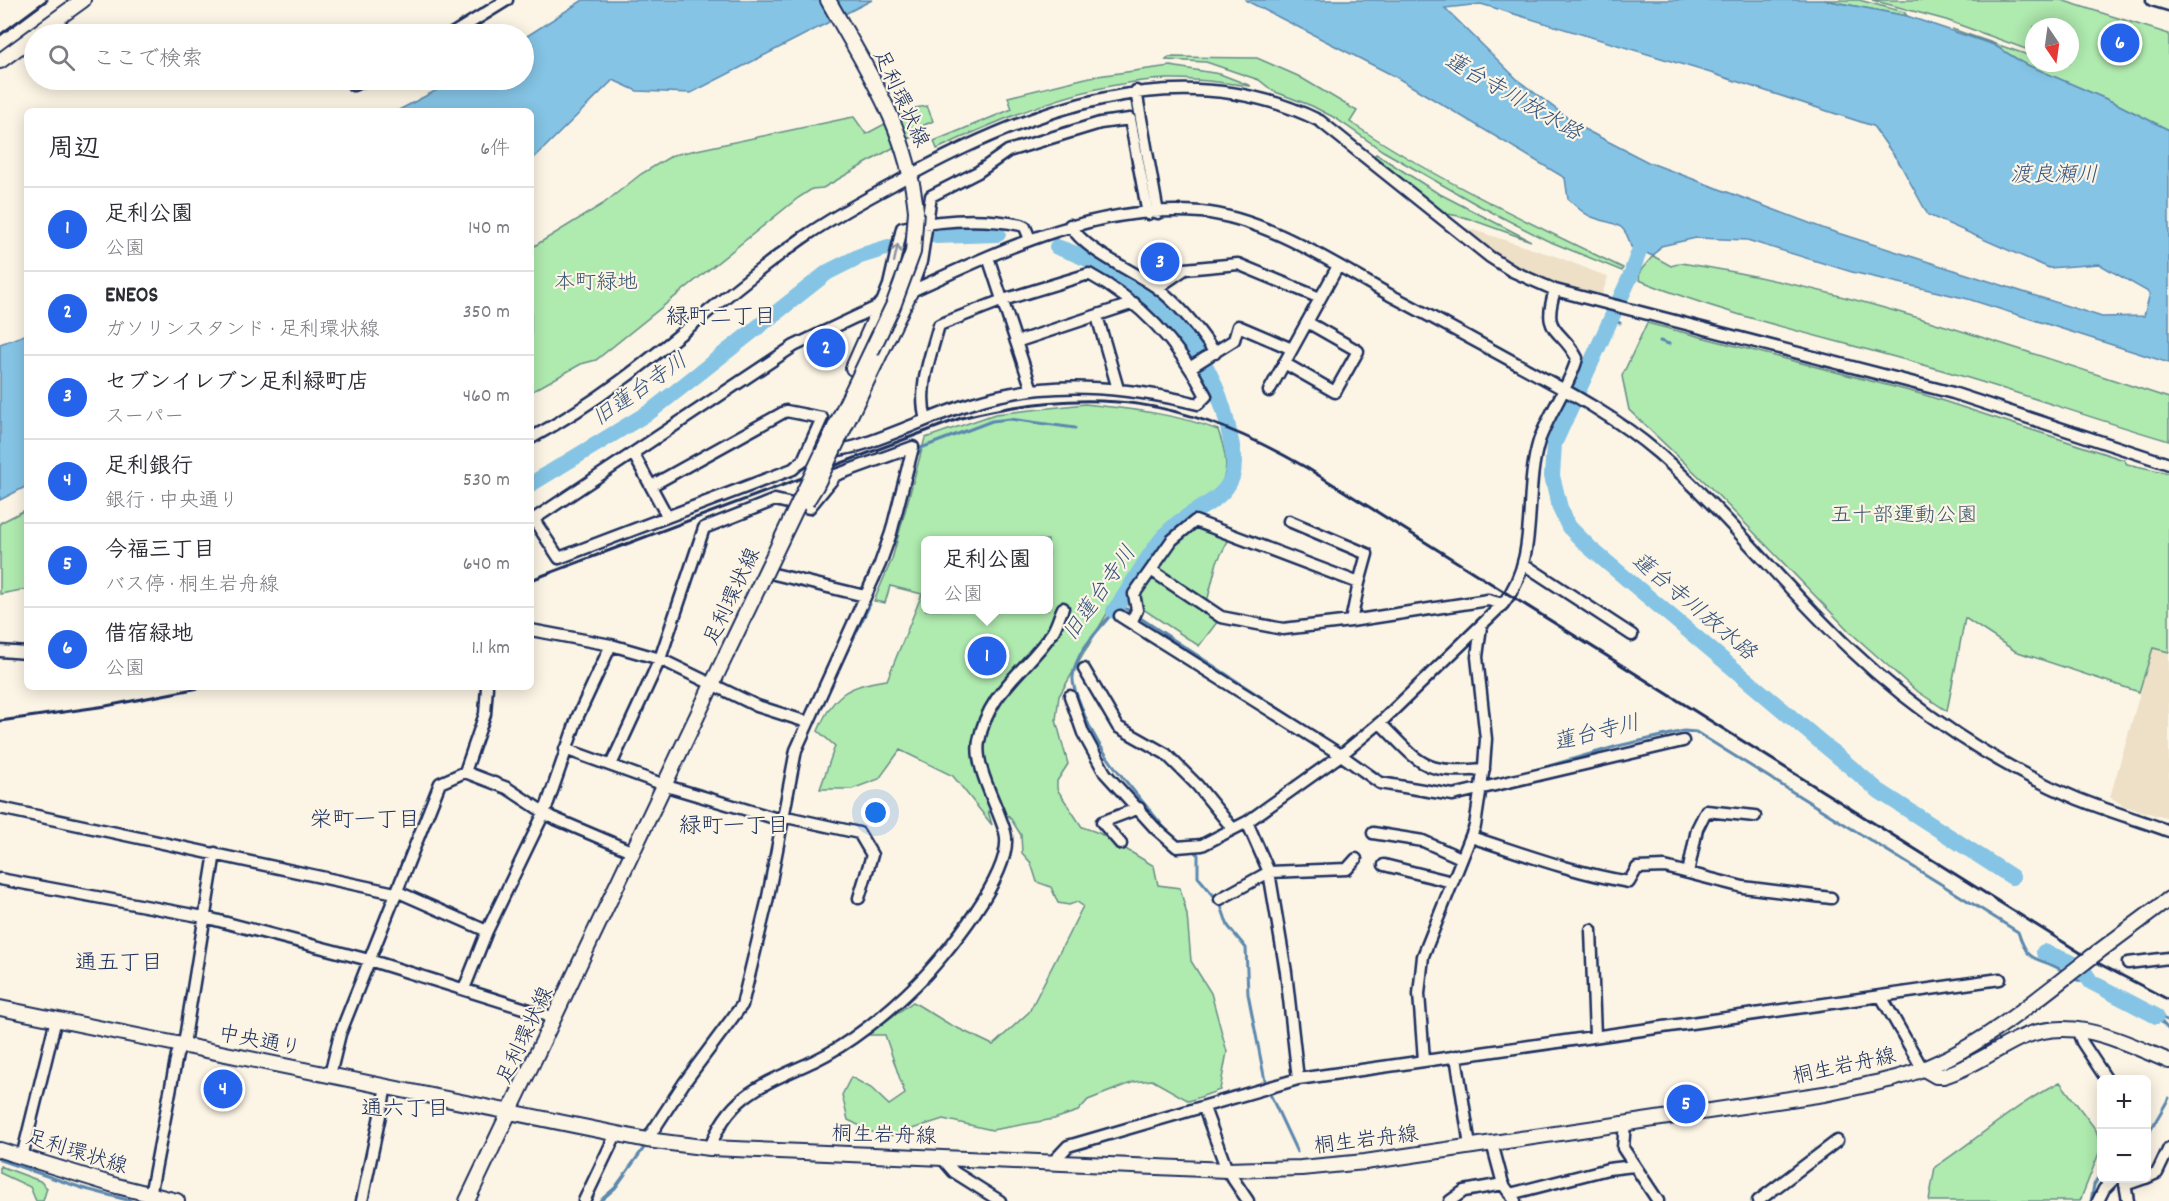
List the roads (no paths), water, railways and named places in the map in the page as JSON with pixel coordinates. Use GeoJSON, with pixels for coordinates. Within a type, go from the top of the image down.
{"type":"FeatureCollection","features":[{"type":"Feature","properties":{"kind":"main road"},"geometry":{"type":"LineString","coordinates":[[50,24],[83,0]]}},
{"type":"Feature","properties":{"kind":"main road","name":"足利環状線"},"geometry":{"type":"LineString","coordinates":[[467,1201],[511,1113],[631,851],[901,285],[912,252],[916,211],[910,167],[889,111],[828,0]]}},
{"type":"Feature","properties":{"kind":"main road"},"geometry":{"type":"LineString","coordinates":[[0,61],[24,43]]}},
{"type":"Feature","properties":{"kind":"main road"},"geometry":{"type":"LineString","coordinates":[[881,305],[794,492],[788,513],[790,520],[804,506],[816,486],[910,292]]}},
{"type":"Feature","properties":{"kind":"main road","name":"桐生岩舟線"},"geometry":{"type":"LineString","coordinates":[[511,1113],[646,1140],[710,1148],[1227,1170],[1331,1166],[1824,1094],[1898,1077],[1966,1047],[2001,1026],[2142,917],[2169,899]]}},
{"type":"Feature","properties":{"kind":"main road","name":"中央通り"},"geometry":{"type":"LineString","coordinates":[[0,1008],[511,1113]]}},
{"type":"Feature","properties":{"kind":"main road"},"geometry":{"type":"LineString","coordinates":[[1922,1068],[1935,1076],[1943,1076],[2027,1035],[2048,1030],[2077,1029],[2118,1039],[2169,1061]]}},
{"type":"Feature","properties":{"kind":"main road","name":"足利環状線"},"geometry":{"type":"LineString","coordinates":[[0,1150],[150,1198],[177,1201]]}},
{"type":"Feature","properties":{"kind":"street"},"geometry":{"type":"LineString","coordinates":[[468,24],[507,0]]}},
{"type":"Feature","properties":{"kind":"street"},"geometry":{"type":"LineString","coordinates":[[2152,0],[2169,5]]}},
{"type":"Feature","properties":{"kind":"street"},"geometry":{"type":"LineString","coordinates":[[534,436],[596,401],[647,364],[805,236],[910,167],[1039,116],[1092,100],[1136,91],[1184,89],[1251,96],[1305,114],[1334,130],[1490,257],[1512,271],[1555,290],[1953,393],[2169,464]]}},
{"type":"Feature","properties":{"kind":"street"},"geometry":{"type":"LineString","coordinates":[[1136,91],[1153,214]]}},
{"type":"Feature","properties":{"kind":"street"},"geometry":{"type":"LineString","coordinates":[[910,292],[919,271],[929,223],[931,196],[978,172],[1002,154],[1058,134],[1127,118],[1133,122],[1153,214]]}},
{"type":"Feature","properties":{"kind":"street"},"geometry":{"type":"LineString","coordinates":[[534,520],[794,346],[881,305],[1030,238],[1070,225],[1153,214],[1199,212],[1248,222],[1338,266],[1588,402],[1656,451],[1710,503],[1827,628],[1872,670],[1922,709],[2005,762],[2050,786],[2169,831]]}},
{"type":"Feature","properties":{"kind":"street"},"geometry":{"type":"LineString","coordinates":[[881,305],[889,285],[902,228],[929,223],[1008,222],[1025,227],[1030,238]]}},
{"type":"Feature","properties":{"kind":"street"},"geometry":{"type":"LineString","coordinates":[[1070,225],[1083,242],[1157,288],[1198,327],[1213,354]]}},
{"type":"Feature","properties":{"kind":"street"},"geometry":{"type":"LineString","coordinates":[[988,257],[1032,390]]}},
{"type":"Feature","properties":{"kind":"street"},"geometry":{"type":"LineString","coordinates":[[1157,288],[1185,269],[1239,264],[1320,298]]}},
{"type":"Feature","properties":{"kind":"street"},"geometry":{"type":"LineString","coordinates":[[1269,391],[1338,266]]}},
{"type":"Feature","properties":{"kind":"street"},"geometry":{"type":"LineString","coordinates":[[534,524],[559,558],[793,469],[803,460],[833,449],[860,446],[974,402],[1032,390],[1092,387],[1118,389],[1151,393],[1198,404],[1206,396],[1194,365],[1172,342],[1134,303],[1113,287],[1089,274],[1003,300],[939,324],[922,392],[921,405],[926,420]]}},
{"type":"Feature","properties":{"kind":"street"},"geometry":{"type":"LineString","coordinates":[[1070,696],[1083,734],[1105,773],[1177,847],[1202,845],[1247,822],[1341,755],[1380,723],[1503,604],[1515,588],[1525,565],[1530,528],[1533,465],[1540,440],[1566,390],[1577,358],[1554,331],[1549,320],[1549,309],[1555,290]]}},
{"type":"Feature","properties":{"kind":"street"},"geometry":{"type":"LineString","coordinates":[[1016,342],[1134,303]]}},
{"type":"Feature","properties":{"kind":"street"},"geometry":{"type":"LineString","coordinates":[[1097,316],[1118,389]]}},
{"type":"Feature","properties":{"kind":"street"},"geometry":{"type":"LineString","coordinates":[[1284,363],[1335,392],[1358,351],[1307,322]]}},
{"type":"Feature","properties":{"kind":"street"},"geometry":{"type":"LineString","coordinates":[[1194,365],[1234,340],[1238,326],[1292,349]]}},
{"type":"Feature","properties":{"kind":"street"},"geometry":{"type":"LineString","coordinates":[[651,486],[786,411],[810,413],[822,418],[803,460]]}},
{"type":"Feature","properties":{"kind":"street"},"geometry":{"type":"LineString","coordinates":[[611,765],[660,659],[704,528],[775,500],[808,508],[836,475],[913,447],[891,533],[865,597],[796,750],[785,818],[742,1005],[684,1083],[646,1140]]}},
{"type":"Feature","properties":{"kind":"street"},"geometry":{"type":"LineString","coordinates":[[633,453],[667,516]]}},
{"type":"Feature","properties":{"kind":"street"},"geometry":{"type":"LineString","coordinates":[[1131,623],[1137,610],[1134,594],[1172,540],[1195,521],[1359,583]]}},
{"type":"Feature","properties":{"kind":"street"},"geometry":{"type":"LineString","coordinates":[[1289,521],[1367,554],[1352,621]]}},
{"type":"Feature","properties":{"kind":"street"},"geometry":{"type":"LineString","coordinates":[[1525,565],[1632,635]]}},
{"type":"Feature","properties":{"kind":"street"},"geometry":{"type":"LineString","coordinates":[[1151,570],[1221,616],[1283,628],[1352,621],[1488,600],[1503,604]]}},
{"type":"Feature","properties":{"kind":"street"},"geometry":{"type":"LineString","coordinates":[[774,574],[865,597]]}},
{"type":"Feature","properties":{"kind":"street"},"geometry":{"type":"LineString","coordinates":[[710,1148],[722,1120],[734,1105],[763,1083],[814,1061],[853,1037],[915,986],[953,944],[971,918],[995,879],[1006,850],[1006,834],[981,764],[979,743],[990,704],[1053,632],[1062,608]]}},
{"type":"Feature","properties":{"kind":"street"},"geometry":{"type":"LineString","coordinates":[[1120,616],[1341,755],[1380,783],[1453,795],[1683,741]]}},
{"type":"Feature","properties":{"kind":"street"},"geometry":{"type":"LineString","coordinates":[[1425,1060],[1419,994],[1423,956],[1471,837],[1484,769],[1486,739],[1478,657],[1481,626]]}},
{"type":"Feature","properties":{"kind":"street"},"geometry":{"type":"LineString","coordinates":[[534,631],[611,645],[660,659],[757,705],[807,722]]}},
{"type":"Feature","properties":{"kind":"street"},"geometry":{"type":"LineString","coordinates":[[464,989],[487,931],[545,811],[565,749],[611,645]]}},
{"type":"Feature","properties":{"kind":"street"},"geometry":{"type":"LineString","coordinates":[[0,651],[24,653]]}},
{"type":"Feature","properties":{"kind":"street"},"geometry":{"type":"LineString","coordinates":[[1084,669],[1118,727],[1166,754],[1197,785],[1233,829]]}},
{"type":"Feature","properties":{"kind":"street"},"geometry":{"type":"LineString","coordinates":[[465,772],[485,714],[487,690]]}},
{"type":"Feature","properties":{"kind":"street"},"geometry":{"type":"LineString","coordinates":[[1380,723],[1427,767],[1450,771],[1484,769]]}},
{"type":"Feature","properties":{"kind":"street"},"geometry":{"type":"LineString","coordinates":[[565,749],[664,783],[785,818],[859,833],[872,855],[859,898]]}},
{"type":"Feature","properties":{"kind":"street"},"geometry":{"type":"LineString","coordinates":[[330,1075],[340,1034],[440,783],[465,772],[507,788],[551,817],[631,851]]}},
{"type":"Feature","properties":{"kind":"street"},"geometry":{"type":"LineString","coordinates":[[0,808],[395,892],[487,931]]}},
{"type":"Feature","properties":{"kind":"street"},"geometry":{"type":"LineString","coordinates":[[1121,844],[1101,822],[1139,808]]}},
{"type":"Feature","properties":{"kind":"street"},"geometry":{"type":"LineString","coordinates":[[1688,873],[1697,829],[1706,811],[1755,816]]}},
{"type":"Feature","properties":{"kind":"street"},"geometry":{"type":"LineString","coordinates":[[1247,822],[1269,872],[1286,972],[1298,1079]]}},
{"type":"Feature","properties":{"kind":"street"},"geometry":{"type":"LineString","coordinates":[[1372,833],[1423,841],[1461,858]]}},
{"type":"Feature","properties":{"kind":"street"},"geometry":{"type":"LineString","coordinates":[[1471,837],[1573,872],[1629,882],[1638,868],[1665,867],[1743,887],[1831,898]]}},
{"type":"Feature","properties":{"kind":"street"},"geometry":{"type":"LineString","coordinates":[[150,1198],[181,1046],[185,1038],[215,853]]}},
{"type":"Feature","properties":{"kind":"street"},"geometry":{"type":"LineString","coordinates":[[1220,899],[1269,872],[1347,869],[1356,859]]}},
{"type":"Feature","properties":{"kind":"street"},"geometry":{"type":"LineString","coordinates":[[1384,865],[1452,882]]}},
{"type":"Feature","properties":{"kind":"street"},"geometry":{"type":"LineString","coordinates":[[0,879],[204,917],[369,960],[555,1018]]}},
{"type":"Feature","properties":{"kind":"street"},"geometry":{"type":"LineString","coordinates":[[1591,930],[1595,1036]]}},
{"type":"Feature","properties":{"kind":"street"},"geometry":{"type":"LineString","coordinates":[[2128,963],[2169,957]]}},
{"type":"Feature","properties":{"kind":"street"},"geometry":{"type":"LineString","coordinates":[[1052,1162],[1068,1146],[1298,1079],[2000,979]]}},
{"type":"Feature","properties":{"kind":"street"},"geometry":{"type":"LineString","coordinates":[[1881,996],[1922,1068]]}},
{"type":"Feature","properties":{"kind":"street"},"geometry":{"type":"LineString","coordinates":[[22,1157],[57,1019]]}},
{"type":"Feature","properties":{"kind":"street"},"geometry":{"type":"LineString","coordinates":[[2077,1029],[2082,1042],[2104,1075]]}},
{"type":"Feature","properties":{"kind":"street"},"geometry":{"type":"LineString","coordinates":[[1456,1056],[1470,1146]]}},
{"type":"Feature","properties":{"kind":"street"},"geometry":{"type":"LineString","coordinates":[[362,1201],[386,1087]]}},
{"type":"Feature","properties":{"kind":"street"},"geometry":{"type":"LineString","coordinates":[[1204,1108],[1227,1170],[1248,1201]]}},
{"type":"Feature","properties":{"kind":"street"},"geometry":{"type":"LineString","coordinates":[[1625,1123],[1623,1148],[1658,1201]]}},
{"type":"Feature","properties":{"kind":"street"},"geometry":{"type":"LineString","coordinates":[[585,1201],[616,1134]]}},
{"type":"Feature","properties":{"kind":"street"},"geometry":{"type":"LineString","coordinates":[[1758,1201],[1837,1141]]}},
{"type":"Feature","properties":{"kind":"street"},"geometry":{"type":"LineString","coordinates":[[1492,1143],[1503,1184],[1513,1197],[1608,1169],[1634,1166]]}},
{"type":"Feature","properties":{"kind":"street"},"geometry":{"type":"LineString","coordinates":[[2151,1176],[2157,1173],[2169,1148]]}},
{"type":"Feature","properties":{"kind":"street"},"geometry":{"type":"LineString","coordinates":[[941,1157],[954,1172],[1000,1201]]}},
{"type":"Feature","properties":{"kind":"street"},"geometry":{"type":"LineString","coordinates":[[2098,1201],[2104,1189],[2111,1183]]}},
{"type":"Feature","properties":{"kind":"street"},"geometry":{"type":"LineString","coordinates":[[2125,1183],[2128,1201]]}},
{"type":"Feature","properties":{"kind":"street"},"geometry":{"type":"LineString","coordinates":[[1450,1201],[1464,1191],[1503,1184]]}},
{"type":"Feature","properties":{"kind":"water"},"geometry":{"type":"Polygon","coordinates":[[[583,0],[872,0],[691,93],[637,91],[613,80],[534,158],[534,108],[403,108],[437,90],[534,90],[534,32],[583,0]]]}},
{"type":"Feature","properties":{"kind":"water","name":"渡良瀬川"},"geometry":{"type":"Polygon","coordinates":[[[1245,0],[1824,0],[1907,16],[1994,45],[2025,64],[2025,72],[2044,72],[2113,102],[2169,130],[2169,363],[1968,299],[1852,272],[1747,240],[1696,238],[1661,246],[1653,256],[1631,247],[1625,232],[1617,225],[1589,216],[1576,207],[1568,199],[1565,178],[1396,77],[1245,0]],[[1481,4],[1445,8],[1519,81],[1580,127],[1648,162],[1825,229],[2102,317],[2144,316],[2150,293],[2099,264],[2049,268],[1928,215],[1900,164],[1873,126],[1714,74],[1481,4]]]}},
{"type":"Feature","properties":{"kind":"water"},"geometry":{"type":"Polygon","coordinates":[[[24,335],[24,488],[0,500],[0,344],[24,335]]]}},
{"type":"Feature","properties":{"kind":"waterway","name":"蓮台寺川放水路"},"geometry":{"type":"LineString","coordinates":[[1633,268],[1647,230]]}},
{"type":"Feature","properties":{"kind":"waterway","name":"旧蓮台寺川"},"geometry":{"type":"LineString","coordinates":[[936,236],[998,234]]}},
{"type":"Feature","properties":{"kind":"waterway","name":"旧蓮台寺川"},"geometry":{"type":"LineString","coordinates":[[534,482],[651,411],[828,272],[860,256],[889,247]]}},
{"type":"Feature","properties":{"kind":"waterway","name":"旧蓮台寺川"},"geometry":{"type":"LineString","coordinates":[[1057,247],[1087,259],[1143,293],[1188,339],[1219,395],[1233,452],[1232,477],[1227,486],[1221,494],[1179,522],[1162,538],[1114,611]]}},
{"type":"Feature","properties":{"kind":"waterway","name":"蓮台寺川放水路"},"geometry":{"type":"LineString","coordinates":[[1631,275],[1554,444],[1552,476],[1560,508],[1569,527],[1590,548],[1879,791],[2012,877]]}},
{"type":"Feature","properties":{"kind":"waterway"},"geometry":{"type":"LineString","coordinates":[[1610,320],[1620,323]]}},
{"type":"Feature","properties":{"kind":"waterway"},"geometry":{"type":"LineString","coordinates":[[1660,341],[1669,344]]}},
{"type":"Feature","properties":{"kind":"waterway"},"geometry":{"type":"LineString","coordinates":[[919,453],[921,448],[992,421],[1010,419],[1075,428]]}},
{"type":"Feature","properties":{"kind":"waterway"},"geometry":{"type":"LineString","coordinates":[[889,554],[915,465]]}},
{"type":"Feature","properties":{"kind":"waterway"},"geometry":{"type":"LineString","coordinates":[[879,581],[885,566]]}},
{"type":"Feature","properties":{"kind":"waterway"},"geometry":{"type":"LineString","coordinates":[[836,674],[870,604]]}},
{"type":"Feature","properties":{"kind":"waterway","name":"蓮台寺川"},"geometry":{"type":"LineString","coordinates":[[1119,604],[1383,777],[1434,787]]}},
{"type":"Feature","properties":{"kind":"waterway","name":"旧蓮台寺川"},"geometry":{"type":"LineString","coordinates":[[1114,611],[1078,659],[1073,677],[1074,687],[1087,722],[1107,757],[1170,835]]}},
{"type":"Feature","properties":{"kind":"waterway","name":"蓮台寺川"},"geometry":{"type":"LineString","coordinates":[[1528,772],[1618,746],[1684,731],[1696,732],[2018,932],[2026,951],[2031,956],[2063,971]]}},
{"type":"Feature","properties":{"kind":"waterway","name":"旧蓮台寺川"},"geometry":{"type":"LineString","coordinates":[[1193,848],[1198,855],[1198,877],[1220,903],[1228,926],[1246,948],[1248,994],[1266,1086]]}},
{"type":"Feature","properties":{"kind":"waterway","name":"蓮台寺川"},"geometry":{"type":"LineString","coordinates":[[2044,952],[2072,963]]}},
{"type":"Feature","properties":{"kind":"waterway","name":"蓮台寺川"},"geometry":{"type":"LineString","coordinates":[[2085,973],[2091,982],[2156,1016]]}},
{"type":"Feature","properties":{"kind":"waterway"},"geometry":{"type":"LineString","coordinates":[[749,997],[753,980]]}},
{"type":"Feature","properties":{"kind":"waterway","name":"蓮台寺川"},"geometry":{"type":"LineString","coordinates":[[2077,980],[2091,982]]}},
{"type":"Feature","properties":{"kind":"waterway","name":"蓮台寺川"},"geometry":{"type":"LineString","coordinates":[[2156,1016],[2169,1030]]}},
{"type":"Feature","properties":{"kind":"waterway","name":"蓮台寺川"},"geometry":{"type":"LineString","coordinates":[[2158,1016],[2169,1021]]}},
{"type":"Feature","properties":{"kind":"waterway","name":"旧蓮台寺川"},"geometry":{"type":"LineString","coordinates":[[1269,1092],[1297,1152]]}},
{"type":"Feature","properties":{"kind":"waterway","name":"蓮台寺川"},"geometry":{"type":"LineString","coordinates":[[2151,1129],[2169,1098]]}},
{"type":"Feature","properties":{"kind":"waterway"},"geometry":{"type":"LineString","coordinates":[[600,1201],[615,1188],[646,1145]]}},
{"type":"Feature","properties":{"kind":"waterway"},"geometry":{"type":"LineString","coordinates":[[0,1160],[82,1188],[131,1201]]}},
{"type":"Feature","properties":{"kind":"waterway","name":"蓮台寺川"},"geometry":{"type":"LineString","coordinates":[[2091,1201],[2097,1179]]}},
{"type":"Feature","properties":{"kind":"railway"},"geometry":{"type":"LineString","coordinates":[[0,35],[47,0]]}},
{"type":"Feature","properties":{"kind":"railway"},"geometry":{"type":"LineString","coordinates":[[534,579],[961,418],[1009,408],[1055,402],[1098,401],[1140,404],[1181,413],[1222,426],[1307,468],[2092,960],[2169,1000]]}},
{"type":"Feature","properties":{"kind":"railway"},"geometry":{"type":"LineString","coordinates":[[0,721],[106,706],[189,690]]}},
{"type":"Feature","properties":{"kind":"place","name":"借宿緑地"},"geometry":{"type":"Point","coordinates":[2120,43]}},
{"type":"Feature","properties":{"kind":"place","name":"セブンイレブン足利緑町店"},"geometry":{"type":"Point","coordinates":[1160,262]}},
{"type":"Feature","properties":{"kind":"place","name":"ENEOS"},"geometry":{"type":"Point","coordinates":[826,348]}},
{"type":"Feature","properties":{"kind":"place","name":"足利公園"},"geometry":{"type":"Point","coordinates":[987,656]}},
{"type":"Feature","properties":{"kind":"place","name":"足利銀行"},"geometry":{"type":"Point","coordinates":[223,1089]}},
{"type":"Feature","properties":{"kind":"place","name":"今福三丁目"},"geometry":{"type":"Point","coordinates":[1686,1104]}},
{"type":"Feature","properties":{"kind":"district","name":"緑町二丁目"},"geometry":{"type":"Point","coordinates":[721,315]}},
{"type":"Feature","properties":{"kind":"district","name":"栄町一丁目"},"geometry":{"type":"Point","coordinates":[365,818]}},
{"type":"Feature","properties":{"kind":"district","name":"緑町一丁目"},"geometry":{"type":"Point","coordinates":[734,824]}},
{"type":"Feature","properties":{"kind":"district","name":"通五丁目"},"geometry":{"type":"Point","coordinates":[119,961]}},
{"type":"Feature","properties":{"kind":"district","name":"通六丁目"},"geometry":{"type":"Point","coordinates":[405,1107]}},
{"type":"Feature","properties":{"kind":"park label","name":"本町緑地"},"geometry":{"type":"Point","coordinates":[596,281]}},
{"type":"Feature","properties":{"kind":"park label","name":"五十部運動公園"},"geometry":{"type":"Point","coordinates":[1904,514]}}]}
